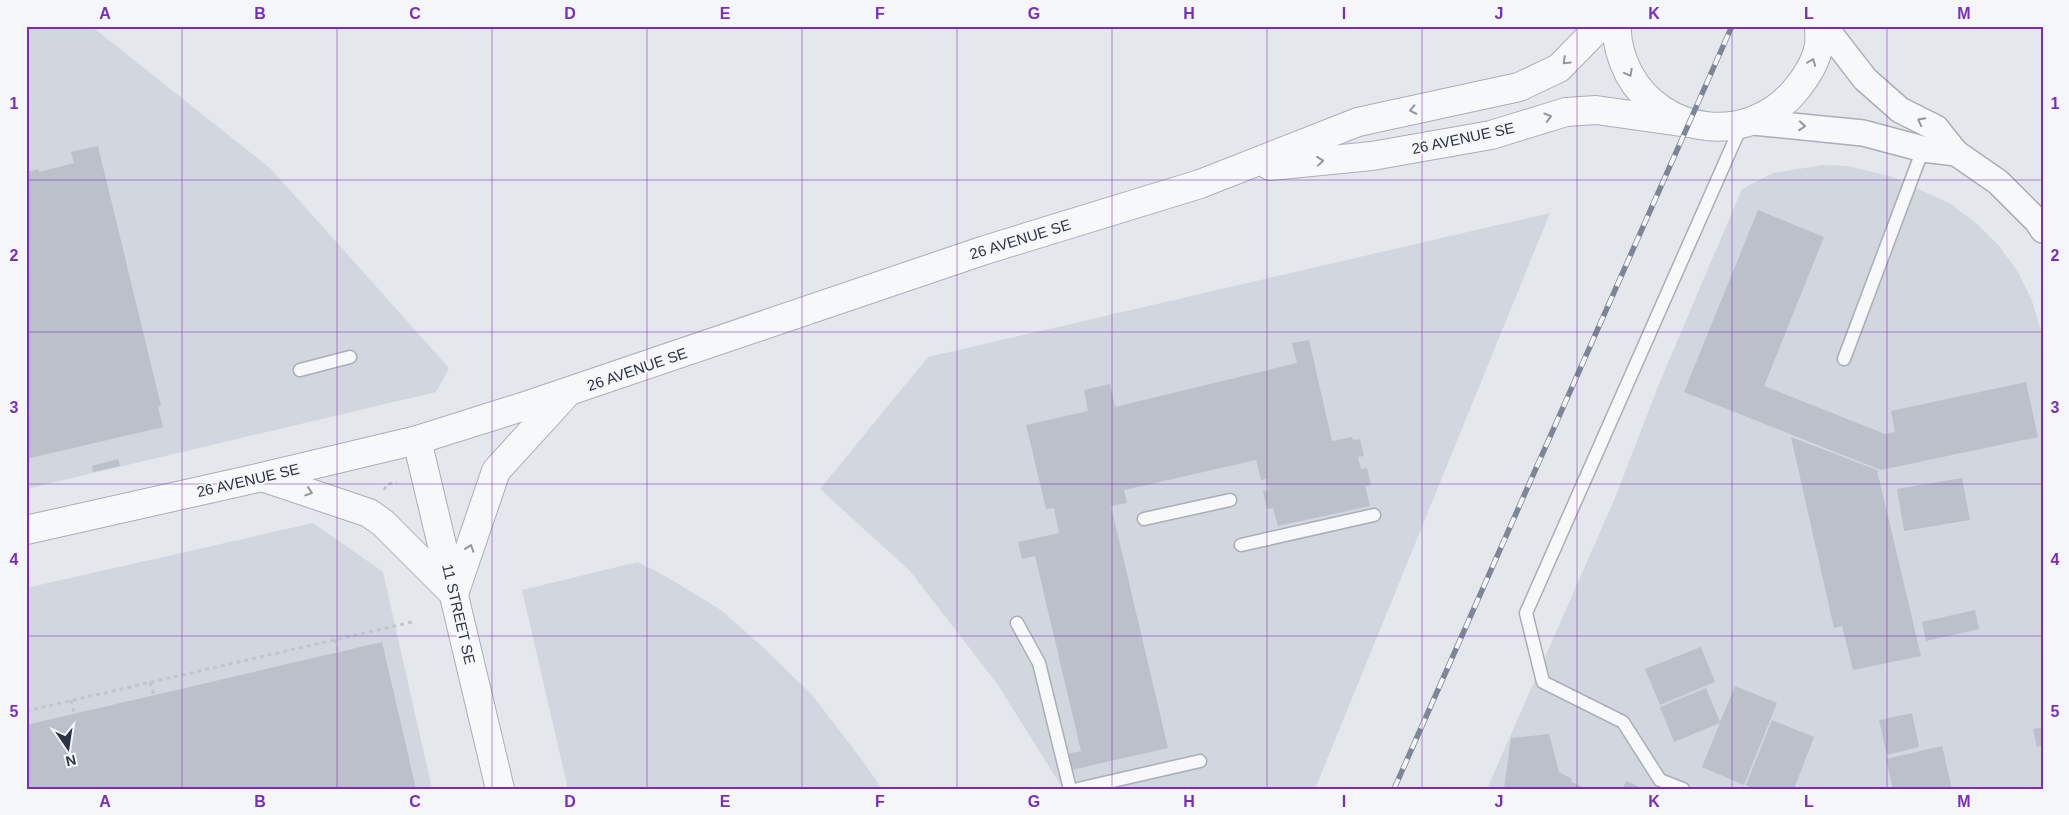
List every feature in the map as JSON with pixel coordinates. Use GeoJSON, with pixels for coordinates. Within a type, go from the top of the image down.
{"type":"FeatureCollection","features":[{"type":"Feature","properties":{"kind":"street","name":"26 AVENUE SE"},"geometry":{"type":"LineString","coordinates":[[26,530],[262,478],[417,440],[568,392],[985,250],[1192,186],[1358,122],[1519,87],[1559,68],[1600,26]]}},
{"type":"Feature","properties":{"kind":"street"},"geometry":{"type":"LineString","coordinates":[[1617,26],[1616,33],[1622,61],[1636,86],[1655,106],[1688,123]]}},
{"type":"Feature","properties":{"kind":"street"},"geometry":{"type":"LineString","coordinates":[[1748,123],[1783,105],[1806,79],[1819,46],[1819,26]]}},
{"type":"Feature","properties":{"kind":"street"},"geometry":{"type":"LineString","coordinates":[[1824,26],[1865,79],[1900,110],[1936,128],[1956,153],[1998,182],[2037,221],[2043,230]]}},
{"type":"Feature","properties":{"kind":"street","name":"26 AVENUE SE"},"geometry":{"type":"LineString","coordinates":[[1236,170],[1372,156],[1491,135],[1566,112],[1596,110],[1704,126],[1729,127],[1748,123]]}},
{"type":"Feature","properties":{"kind":"street"},"geometry":{"type":"LineString","coordinates":[[1748,123],[1863,133],[1923,150],[1956,153]]}},
{"type":"Feature","properties":{"kind":"street"},"geometry":{"type":"LineString","coordinates":[[262,478],[368,513],[383,523],[454,594],[496,471],[568,392]]}},
{"type":"Feature","properties":{"kind":"street","name":"11 STREET SE"},"geometry":{"type":"LineString","coordinates":[[417,440],[500,789]]}},
{"type":"Feature","properties":{"kind":"lane"},"geometry":{"type":"LineString","coordinates":[[1683,789],[1660,780],[1623,722],[1543,682],[1526,613],[1748,123]]}},
{"type":"Feature","properties":{"kind":"lane"},"geometry":{"type":"LineString","coordinates":[[1844,359],[1923,150]]}},
{"type":"Feature","properties":{"kind":"lane"},"geometry":{"type":"LineString","coordinates":[[300,370],[350,357]]}},
{"type":"Feature","properties":{"kind":"lane"},"geometry":{"type":"LineString","coordinates":[[1144,520],[1230,500]]}},
{"type":"Feature","properties":{"kind":"lane"},"geometry":{"type":"LineString","coordinates":[[1240,545],[1374,515]]}},
{"type":"Feature","properties":{"kind":"lane"},"geometry":{"type":"LineString","coordinates":[[1017,623],[1039,663],[1070,789]]}},
{"type":"Feature","properties":{"kind":"lane"},"geometry":{"type":"LineString","coordinates":[[1078,789],[1200,761]]}},
{"type":"Feature","properties":{"kind":"path"},"geometry":{"type":"LineString","coordinates":[[386,478],[387,484]]}},
{"type":"Feature","properties":{"kind":"path"},"geometry":{"type":"LineString","coordinates":[[26,711],[412,622]]}},
{"type":"Feature","properties":{"kind":"path"},"geometry":{"type":"LineString","coordinates":[[335,639],[338,652]]}},
{"type":"Feature","properties":{"kind":"path"},"geometry":{"type":"LineString","coordinates":[[150,682],[154,695]]}},
{"type":"Feature","properties":{"kind":"path"},"geometry":{"type":"LineString","coordinates":[[71,700],[74,713]]}},
{"type":"Feature","properties":{"kind":"shaded area"},"geometry":{"type":"Polygon","coordinates":[[[26,26],[91,26],[271,169],[449,368],[436,392],[26,489],[26,26]]]}},
{"type":"Feature","properties":{"kind":"shaded area"},"geometry":{"type":"Polygon","coordinates":[[[1823,165],[1847,166],[1890,176],[1951,204],[1978,225],[1999,246],[2018,272],[2032,301],[2043,337],[2043,789],[1487,789],[1615,498],[1659,384],[1742,189],[1773,173],[1823,165]]]}},
{"type":"Feature","properties":{"kind":"shaded area"},"geometry":{"type":"Polygon","coordinates":[[[1550,213],[1315,789],[1063,789],[998,685],[910,571],[820,489],[928,357],[1550,213]]]}},
{"type":"Feature","properties":{"kind":"shaded area"},"geometry":{"type":"Polygon","coordinates":[[[313,523],[383,572],[432,789],[26,789],[26,588],[313,523]]]}},
{"type":"Feature","properties":{"kind":"shaded area"},"geometry":{"type":"Polygon","coordinates":[[[638,562],[667,577],[721,610],[767,651],[812,695],[882,789],[568,789],[522,590],[638,562]]]}},
{"type":"Feature","properties":{"kind":"building"},"geometry":{"type":"Polygon","coordinates":[[[98,146],[161,406],[158,407],[163,427],[26,459],[26,172],[39,169],[39,172],[74,163],[71,152],[98,146]]]}},
{"type":"Feature","properties":{"kind":"building"},"geometry":{"type":"Polygon","coordinates":[[[1758,210],[1824,237],[1764,386],[1885,434],[1895,432],[1891,411],[2026,382],[2038,437],[1881,470],[1684,392],[1758,210]]]}},
{"type":"Feature","properties":{"kind":"building"},"geometry":{"type":"Polygon","coordinates":[[[1309,340],[1332,441],[1352,437],[1353,440],[1360,439],[1364,456],[1358,457],[1361,469],[1367,468],[1371,485],[1365,486],[1370,506],[1278,526],[1273,508],[1267,509],[1263,491],[1269,490],[1266,479],[1261,480],[1256,460],[1124,490],[1127,503],[1111,506],[1168,748],[1071,770],[1067,754],[1081,751],[1035,556],[1022,559],[1018,542],[1059,533],[1054,508],[1046,509],[1026,425],[1088,411],[1084,390],[1110,384],[1115,407],[1297,363],[1292,343],[1309,340]]]}},
{"type":"Feature","properties":{"kind":"building"},"geometry":{"type":"Polygon","coordinates":[[[1791,437],[1877,470],[1921,656],[1853,670],[1842,626],[1834,628],[1791,437]]]}},
{"type":"Feature","properties":{"kind":"building"},"geometry":{"type":"Polygon","coordinates":[[[118,459],[120,466],[93,472],[92,466],[118,459]]]}},
{"type":"Feature","properties":{"kind":"building"},"geometry":{"type":"Polygon","coordinates":[[[1962,478],[1970,520],[1904,531],[1897,489],[1962,478]]]}},
{"type":"Feature","properties":{"kind":"building"},"geometry":{"type":"Polygon","coordinates":[[[1975,610],[1979,629],[1926,641],[1922,622],[1975,610]]]}},
{"type":"Feature","properties":{"kind":"building"},"geometry":{"type":"Polygon","coordinates":[[[382,642],[416,789],[26,789],[26,725],[382,642]]]}},
{"type":"Feature","properties":{"kind":"building"},"geometry":{"type":"Polygon","coordinates":[[[1701,647],[1715,682],[1660,705],[1645,669],[1701,647]]]}},
{"type":"Feature","properties":{"kind":"building"},"geometry":{"type":"Polygon","coordinates":[[[1735,686],[1777,703],[1744,785],[1702,767],[1720,723],[1674,742],[1660,707],[1706,688],[1720,722],[1735,686]]]}},
{"type":"Feature","properties":{"kind":"building"},"geometry":{"type":"Polygon","coordinates":[[[1912,713],[1919,747],[1887,755],[1879,720],[1912,713]]]}},
{"type":"Feature","properties":{"kind":"building"},"geometry":{"type":"Polygon","coordinates":[[[1772,720],[1814,737],[1794,789],[1754,789],[1746,785],[1772,720]]]}},
{"type":"Feature","properties":{"kind":"building"},"geometry":{"type":"Polygon","coordinates":[[[2043,727],[2043,745],[2037,747],[2033,729],[2043,727]]]}},
{"type":"Feature","properties":{"kind":"building"},"geometry":{"type":"Polygon","coordinates":[[[1549,734],[1559,772],[1572,779],[1571,782],[1588,789],[1504,789],[1511,738],[1549,734]]]}},
{"type":"Feature","properties":{"kind":"building"},"geometry":{"type":"Polygon","coordinates":[[[1942,746],[1952,789],[1893,789],[1886,759],[1942,746]]]}},
{"type":"Feature","properties":{"kind":"building"},"geometry":{"type":"Polygon","coordinates":[[[1626,781],[1644,789],[1623,789],[1626,781]]]}},
{"type":"Feature","properties":{"kind":"railway"},"geometry":{"type":"LineString","coordinates":[[1394,789],[1732,26]]}}]}
